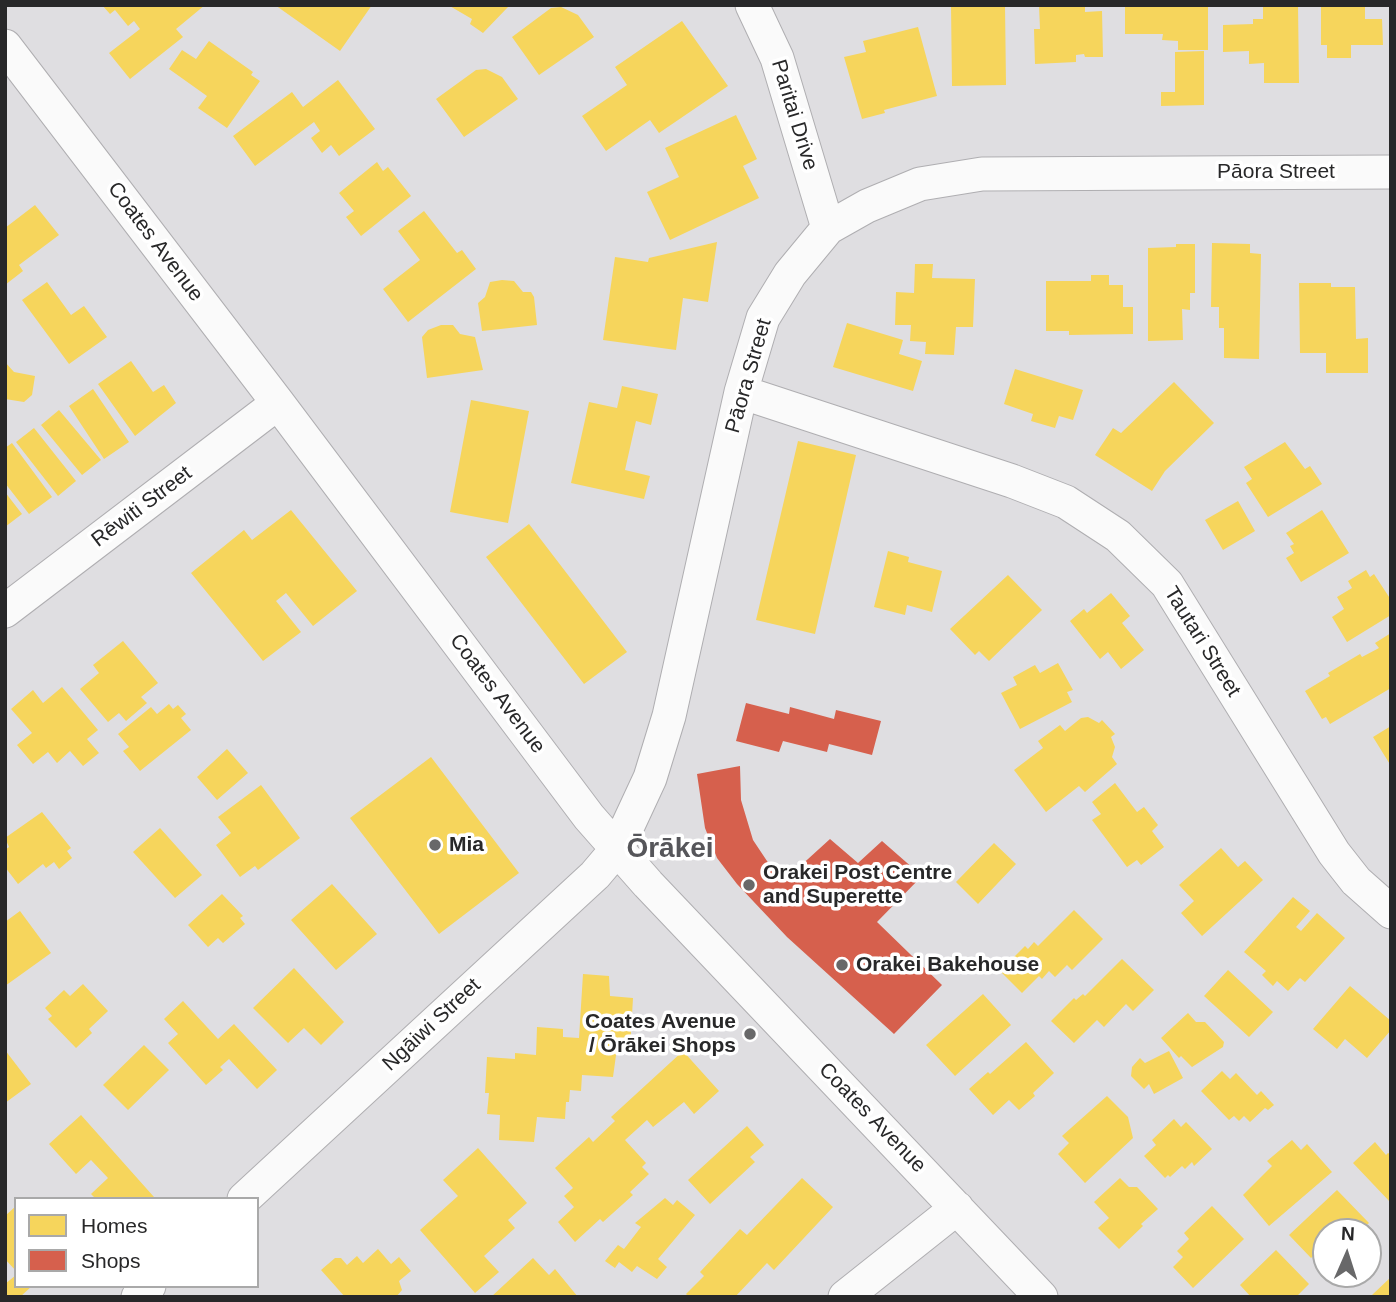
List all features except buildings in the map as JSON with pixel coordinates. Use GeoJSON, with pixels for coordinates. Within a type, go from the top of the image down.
{"type":"FeatureCollection","features":[{"type":"Feature","properties":{"kind":"street","name":"Paritai Drive"},"geometry":{"type":"LineString","coordinates":[[752,5],[778,58],[828,228]]}},
{"type":"Feature","properties":{"kind":"street","name":"Coates Avenue"},"geometry":{"type":"LineString","coordinates":[[5,46],[589,817],[1041,1297]]}},
{"type":"Feature","properties":{"kind":"street","name":"Pāora Street"},"geometry":{"type":"LineString","coordinates":[[617,849],[650,778],[669,716],[741,392],[763,318],[790,274],[828,228],[867,206],[920,184],[982,174],[1391,172]]}},
{"type":"Feature","properties":{"kind":"street","name":"Tautari Street"},"geometry":{"type":"LineString","coordinates":[[741,392],[1012,481],[1066,502],[1118,536],[1167,584],[1334,853],[1356,881],[1391,912]]}},
{"type":"Feature","properties":{"kind":"street","name":"Rēwiti Street"},"geometry":{"type":"LineString","coordinates":[[5,611],[278,403]]}},
{"type":"Feature","properties":{"kind":"street","name":"Ngāiwi Street"},"geometry":{"type":"LineString","coordinates":[[246,1197],[569,899],[617,849]]}},
{"type":"Feature","properties":{"kind":"street"},"geometry":{"type":"LineString","coordinates":[[845,1297],[957,1208]]}},
{"type":"Feature","properties":{"kind":"place","name":"Mia"},"geometry":{"type":"Point","coordinates":[435,845]}},
{"type":"Feature","properties":{"kind":"place","name":"Orakei Post Centre and Superette"},"geometry":{"type":"Point","coordinates":[749,885]}},
{"type":"Feature","properties":{"kind":"place","name":"Orakei Bakehouse"},"geometry":{"type":"Point","coordinates":[842,965]}},
{"type":"Feature","properties":{"kind":"place","name":"Coates Avenue / Ōrākei Shops"},"geometry":{"type":"Point","coordinates":[750,1034]}},
{"type":"Feature","properties":{"kind":"district","name":"Ōrākei"},"geometry":{"type":"Point","coordinates":[670,849]}}]}
